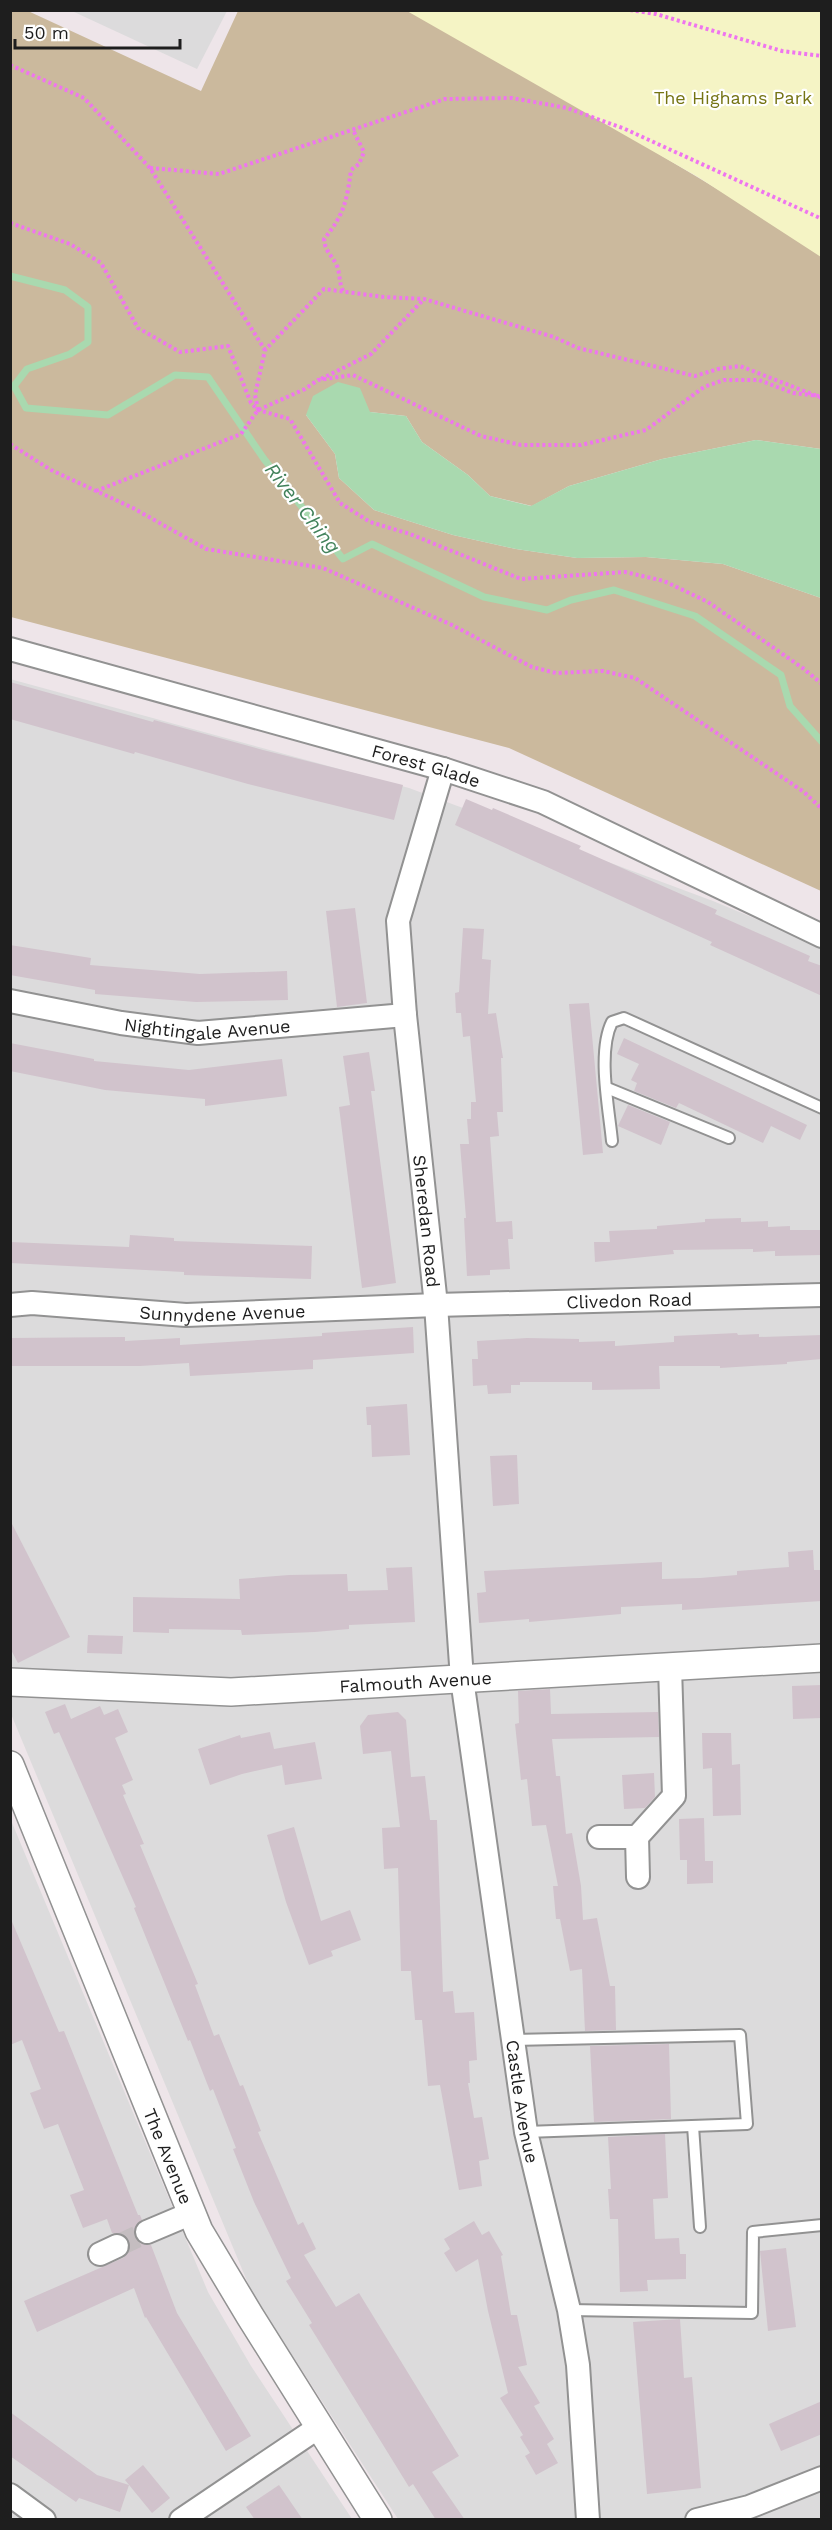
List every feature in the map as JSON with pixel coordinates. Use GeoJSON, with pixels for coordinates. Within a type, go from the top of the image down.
{"type":"FeatureCollection","features":[{"type":"Feature","properties":{"kind":"street","name":"Forest Glade"},"geometry":{"type":"LineString","coordinates":[[10,649],[442,769],[543,802],[822,936]]}},
{"type":"Feature","properties":{"kind":"street","name":"Sheredan Road"},"geometry":{"type":"LineString","coordinates":[[442,769],[398,921],[405,1015],[436,1305],[462,1679]]}},
{"type":"Feature","properties":{"kind":"street","name":"Nightingale Avenue"},"geometry":{"type":"LineString","coordinates":[[10,1001],[121,1023],[198,1033],[405,1015]]}},
{"type":"Feature","properties":{"kind":"street","name":"Clivedon Road"},"geometry":{"type":"LineString","coordinates":[[436,1305],[822,1295]]}},
{"type":"Feature","properties":{"kind":"street","name":"Sunnydene Avenue"},"geometry":{"type":"LineString","coordinates":[[10,1305],[32,1303],[186,1315],[436,1305]]}},
{"type":"Feature","properties":{"kind":"street","name":"Falmouth Avenue"},"geometry":{"type":"LineString","coordinates":[[10,1682],[231,1692],[822,1658]]}},
{"type":"Feature","properties":{"kind":"street"},"geometry":{"type":"LineString","coordinates":[[638,1877],[637,1837],[674,1796],[670,1667]]}},
{"type":"Feature","properties":{"kind":"street","name":"Castle Avenue"},"geometry":{"type":"LineString","coordinates":[[462,1679],[526,2132],[569,2310],[578,2365],[588,2520]]}},
{"type":"Feature","properties":{"kind":"street","name":"The Avenue"},"geometry":{"type":"LineString","coordinates":[[10,1765],[199,2230],[378,2520]]}},
{"type":"Feature","properties":{"kind":"street"},"geometry":{"type":"LineString","coordinates":[[599,1837],[637,1837]]}},
{"type":"Feature","properties":{"kind":"street"},"geometry":{"type":"LineString","coordinates":[[147,2232],[192,2213]]}},
{"type":"Feature","properties":{"kind":"street"},"geometry":{"type":"LineString","coordinates":[[181,2520],[319,2427]]}},
{"type":"Feature","properties":{"kind":"street"},"geometry":{"type":"LineString","coordinates":[[697,2520],[749,2507],[822,2478]]}},
{"type":"Feature","properties":{"kind":"street"},"geometry":{"type":"LineString","coordinates":[[10,2495],[44,2520]]}},
{"type":"Feature","properties":{"kind":"lane"},"geometry":{"type":"LineString","coordinates":[[612,1142],[605,1062],[607,1031],[612,1022],[624,1018],[822,1108]]}},
{"type":"Feature","properties":{"kind":"lane"},"geometry":{"type":"LineString","coordinates":[[607,1088],[729,1138]]}},
{"type":"Feature","properties":{"kind":"lane"},"geometry":{"type":"LineString","coordinates":[[513,2040],[740,2035],[747,2124],[526,2132]]}},
{"type":"Feature","properties":{"kind":"lane"},"geometry":{"type":"LineString","coordinates":[[693,2126],[700,2227]]}},
{"type":"Feature","properties":{"kind":"lane"},"geometry":{"type":"LineString","coordinates":[[569,2310],[752,2313],[753,2232],[822,2225]]}},
{"type":"Feature","properties":{"kind":"path"},"geometry":{"type":"LineString","coordinates":[[630,10],[656,14],[782,51],[822,56]]}},
{"type":"Feature","properties":{"kind":"path"},"geometry":{"type":"LineString","coordinates":[[10,65],[84,98],[150,168],[265,350]]}},
{"type":"Feature","properties":{"kind":"path"},"geometry":{"type":"LineString","coordinates":[[150,168],[219,174],[445,99],[513,98],[556,106],[625,129],[822,219]]}},
{"type":"Feature","properties":{"kind":"path"},"geometry":{"type":"LineString","coordinates":[[344,291],[338,280],[338,268],[325,250],[324,239],[338,222],[346,204],[351,170],[359,164],[364,152],[353,130]]}},
{"type":"Feature","properties":{"kind":"path"},"geometry":{"type":"LineString","coordinates":[[10,223],[70,244],[101,263],[138,328],[180,351],[228,346],[251,403],[258,410],[290,419],[340,503],[370,522],[410,534],[521,579],[625,572],[664,580],[708,602],[822,684]]}},
{"type":"Feature","properties":{"kind":"path"},"geometry":{"type":"LineString","coordinates":[[95,491],[241,434],[256,416],[258,410],[255,395],[265,350],[324,289],[424,299],[554,337],[578,348],[695,376],[718,369],[740,366],[820,397]]}},
{"type":"Feature","properties":{"kind":"path"},"geometry":{"type":"LineString","coordinates":[[258,410],[305,389],[318,380],[371,354],[424,299]]}},
{"type":"Feature","properties":{"kind":"path"},"geometry":{"type":"LineString","coordinates":[[318,380],[353,375],[481,436],[521,445],[581,445],[646,430],[704,387],[724,380],[759,380],[793,393],[820,397]]}},
{"type":"Feature","properties":{"kind":"path"},"geometry":{"type":"LineString","coordinates":[[10,444],[51,470],[133,508],[206,549],[323,568],[452,625],[532,667],[556,673],[603,671],[635,678],[804,792],[822,810]]}},
{"type":"Feature","properties":{"kind":"shaded area"},"geometry":{"type":"Polygon","coordinates":[[[10,11],[28,11],[201,91],[238,11],[420,11],[821,251],[821,449],[756,440],[662,459],[569,486],[532,506],[490,496],[468,475],[422,442],[406,416],[370,412],[306,415],[335,454],[339,478],[374,510],[453,535],[516,549],[577,558],[646,557],[723,564],[821,598],[821,891],[509,748],[11,617],[10,11]]]}},
{"type":"Feature","properties":{"kind":"shaded area"},"geometry":{"type":"Polygon","coordinates":[[[72,11],[227,11],[197,69],[72,11]]]}},
{"type":"Feature","properties":{"kind":"shaded area"},"geometry":{"type":"Polygon","coordinates":[[[338,382],[360,388],[370,412],[406,416],[422,442],[468,475],[490,496],[531,506],[569,486],[662,459],[756,440],[821,449],[821,598],[723,564],[646,557],[577,558],[516,549],[453,535],[374,510],[339,478],[335,454],[306,415],[313,396],[338,382]]]}},
{"type":"Feature","properties":{"kind":"shaded area"},"geometry":{"type":"Polygon","coordinates":[[[10,679],[409,788],[713,901],[821,946],[821,2519],[398,2519],[252,2293],[11,1714],[10,679]]]}},
{"type":"Feature","properties":{"kind":"shaded area"},"geometry":{"type":"Polygon","coordinates":[[[10,1818],[208,2292],[251,2366],[352,2519],[11,2519],[10,1818]]]}},
{"type":"Feature","properties":{"kind":"green space","name":"The Highams Park"},"geometry":{"type":"Polygon","coordinates":[[[407,11],[821,11],[821,257],[698,177],[407,11]]]}},
{"type":"Feature","properties":{"kind":"building"},"geometry":{"type":"Polygon","coordinates":[[[10,682],[153,722],[154,720],[403,785],[394,820],[248,784],[10,719],[10,682]]]}},
{"type":"Feature","properties":{"kind":"building"},"geometry":{"type":"Polygon","coordinates":[[[466,799],[492,810],[493,808],[581,846],[579,849],[717,910],[715,914],[810,956],[808,961],[822,966],[822,996],[710,945],[712,942],[455,825],[466,799]]]}},
{"type":"Feature","properties":{"kind":"building"},"geometry":{"type":"Polygon","coordinates":[[[355,908],[367,1003],[337,1007],[326,911],[355,908]]]}},
{"type":"Feature","properties":{"kind":"building"},"geometry":{"type":"Polygon","coordinates":[[[463,928],[484,929],[482,959],[491,960],[488,1014],[496,1013],[503,1058],[501,1058],[503,1112],[497,1112],[499,1136],[490,1137],[496,1222],[512,1221],[513,1239],[508,1239],[510,1269],[490,1270],[490,1275],[467,1276],[464,1218],[466,1218],[460,1144],[469,1144],[467,1119],[471,1119],[471,1102],[476,1102],[470,1036],[463,1037],[461,1013],[456,1013],[455,993],[459,992],[463,928]]]}},
{"type":"Feature","properties":{"kind":"building"},"geometry":{"type":"Polygon","coordinates":[[[10,945],[91,958],[90,965],[200,974],[287,971],[288,1000],[196,1002],[95,994],[95,990],[10,975],[10,945]]]}},
{"type":"Feature","properties":{"kind":"building"},"geometry":{"type":"Polygon","coordinates":[[[589,1003],[603,1153],[583,1155],[569,1004],[589,1003]]]}},
{"type":"Feature","properties":{"kind":"building"},"geometry":{"type":"Polygon","coordinates":[[[624,1038],[807,1125],[800,1140],[771,1126],[763,1143],[679,1103],[676,1108],[634,1091],[637,1083],[631,1080],[639,1064],[617,1054],[624,1038]]]}},
{"type":"Feature","properties":{"kind":"building"},"geometry":{"type":"Polygon","coordinates":[[[10,1043],[94,1059],[94,1061],[189,1070],[282,1059],[287,1096],[205,1106],[205,1099],[105,1090],[10,1071],[10,1043]]]}},
{"type":"Feature","properties":{"kind":"building"},"geometry":{"type":"Polygon","coordinates":[[[369,1052],[375,1091],[371,1091],[396,1283],[362,1288],[339,1107],[350,1105],[343,1056],[369,1052]]]}},
{"type":"Feature","properties":{"kind":"building"},"geometry":{"type":"Polygon","coordinates":[[[628,1105],[670,1122],[661,1145],[618,1126],[628,1105]]]}},
{"type":"Feature","properties":{"kind":"building"},"geometry":{"type":"Polygon","coordinates":[[[741,1218],[741,1222],[768,1221],[768,1227],[790,1226],[790,1230],[822,1230],[822,1255],[775,1256],[775,1251],[753,1252],[753,1249],[673,1250],[674,1254],[595,1262],[594,1242],[610,1242],[609,1231],[657,1229],[657,1226],[705,1222],[705,1219],[741,1218]]]}},
{"type":"Feature","properties":{"kind":"building"},"geometry":{"type":"Polygon","coordinates":[[[130,1235],[174,1238],[174,1241],[312,1246],[311,1279],[184,1275],[184,1272],[10,1263],[10,1242],[129,1247],[130,1235]]]}},
{"type":"Feature","properties":{"kind":"building"},"geometry":{"type":"Polygon","coordinates":[[[413,1327],[414,1353],[313,1360],[313,1369],[190,1376],[189,1363],[140,1366],[12,1366],[11,1338],[125,1337],[125,1341],[180,1338],[180,1345],[322,1336],[322,1333],[413,1327]]]}},
{"type":"Feature","properties":{"kind":"building"},"geometry":{"type":"Polygon","coordinates":[[[737,1333],[738,1335],[759,1334],[759,1337],[822,1335],[822,1359],[787,1362],[787,1364],[720,1368],[720,1366],[659,1366],[660,1389],[592,1390],[592,1382],[520,1382],[520,1385],[511,1385],[511,1393],[488,1394],[487,1385],[473,1386],[472,1359],[478,1359],[477,1341],[527,1338],[579,1339],[579,1342],[615,1341],[615,1346],[674,1342],[674,1336],[737,1333]]]}},
{"type":"Feature","properties":{"kind":"building"},"geometry":{"type":"Polygon","coordinates":[[[407,1404],[410,1455],[372,1457],[371,1425],[367,1425],[366,1407],[407,1404]]]}},
{"type":"Feature","properties":{"kind":"building"},"geometry":{"type":"Polygon","coordinates":[[[517,1455],[519,1504],[493,1506],[490,1456],[517,1455]]]}},
{"type":"Feature","properties":{"kind":"building"},"geometry":{"type":"Polygon","coordinates":[[[10,1520],[70,1637],[18,1663],[10,1648],[10,1520]]]}},
{"type":"Feature","properties":{"kind":"building"},"geometry":{"type":"Polygon","coordinates":[[[813,1550],[814,1570],[822,1570],[822,1601],[682,1610],[682,1604],[621,1607],[621,1614],[529,1622],[529,1619],[479,1623],[477,1593],[486,1592],[484,1571],[662,1562],[662,1579],[700,1578],[737,1575],[737,1571],[789,1567],[788,1552],[813,1550]]]}},
{"type":"Feature","properties":{"kind":"building"},"geometry":{"type":"Polygon","coordinates":[[[412,1567],[415,1622],[349,1625],[349,1629],[315,1632],[242,1635],[241,1630],[169,1629],[169,1633],[133,1632],[133,1597],[240,1599],[239,1579],[289,1575],[347,1574],[348,1591],[388,1590],[386,1568],[412,1567]]]}},
{"type":"Feature","properties":{"kind":"building"},"geometry":{"type":"Polygon","coordinates":[[[88,1635],[123,1636],[122,1654],[87,1653],[88,1635]]]}},
{"type":"Feature","properties":{"kind":"building"},"geometry":{"type":"Polygon","coordinates":[[[822,1685],[822,1718],[793,1719],[792,1686],[822,1685]]]}},
{"type":"Feature","properties":{"kind":"building"},"geometry":{"type":"Polygon","coordinates":[[[550,1689],[551,1714],[658,1712],[659,1737],[552,1739],[556,1776],[560,1776],[566,1834],[572,1833],[581,1886],[583,1920],[597,1918],[610,1986],[615,1986],[616,2030],[585,2031],[582,1969],[570,1971],[560,1919],[556,1919],[553,1886],[558,1886],[546,1825],[532,1826],[527,1779],[521,1780],[515,1724],[519,1723],[518,1691],[550,1689]]]}},
{"type":"Feature","properties":{"kind":"building"},"geometry":{"type":"Polygon","coordinates":[[[65,1704],[71,1719],[100,1706],[104,1715],[118,1709],[128,1732],[115,1738],[133,1780],[122,1785],[126,1794],[123,1795],[144,1844],[140,1845],[198,1984],[195,1985],[214,2036],[219,2034],[240,2086],[243,2085],[261,2131],[258,2132],[298,2225],[303,2222],[316,2249],[304,2255],[336,2307],[359,2293],[459,2456],[432,2472],[465,2520],[436,2520],[413,2484],[409,2487],[309,2325],[312,2323],[286,2281],[291,2278],[254,2202],[213,2089],[210,2091],[190,2040],[188,2041],[134,1908],[136,1907],[59,1732],[54,1734],[45,1712],[65,1704]]]}},
{"type":"Feature","properties":{"kind":"building"},"geometry":{"type":"Polygon","coordinates":[[[398,1712],[406,1720],[411,1777],[425,1776],[430,1820],[437,1820],[443,1992],[453,1991],[455,2013],[474,2012],[477,2060],[469,2061],[470,2083],[468,2083],[474,2118],[482,2117],[489,2159],[479,2161],[482,2186],[459,2190],[440,2085],[428,2086],[422,2020],[415,2020],[411,1971],[401,1971],[398,1868],[384,1869],[382,1828],[400,1827],[391,1751],[363,1754],[360,1726],[368,1715],[398,1712]]]}},
{"type":"Feature","properties":{"kind":"building"},"geometry":{"type":"Polygon","coordinates":[[[270,1732],[274,1749],[315,1742],[322,1779],[285,1785],[282,1765],[242,1774],[210,1785],[198,1749],[240,1735],[241,1738],[270,1732]]]}},
{"type":"Feature","properties":{"kind":"building"},"geometry":{"type":"Polygon","coordinates":[[[702,1733],[731,1733],[732,1765],[740,1764],[741,1815],[713,1816],[712,1768],[703,1769],[702,1733]]]}},
{"type":"Feature","properties":{"kind":"building"},"geometry":{"type":"Polygon","coordinates":[[[654,1773],[655,1797],[645,1808],[624,1809],[622,1775],[654,1773]]]}},
{"type":"Feature","properties":{"kind":"building"},"geometry":{"type":"Polygon","coordinates":[[[704,1818],[705,1861],[713,1861],[713,1883],[687,1884],[687,1860],[680,1860],[679,1819],[704,1818]]]}},
{"type":"Feature","properties":{"kind":"building"},"geometry":{"type":"Polygon","coordinates":[[[294,1827],[321,1921],[350,1910],[361,1940],[331,1951],[333,1956],[309,1965],[286,1902],[267,1835],[294,1827]]]}},
{"type":"Feature","properties":{"kind":"building"},"geometry":{"type":"Polygon","coordinates":[[[10,1917],[59,2032],[64,2031],[142,2220],[134,2230],[135,2238],[139,2243],[151,2245],[177,2313],[251,2436],[226,2451],[145,2318],[134,2288],[37,2332],[24,2301],[123,2258],[130,2247],[125,2235],[112,2233],[107,2219],[83,2228],[70,2195],[84,2190],[58,2124],[44,2129],[30,2093],[41,2089],[22,2040],[10,2045],[10,1917]]]}},
{"type":"Feature","properties":{"kind":"building"},"geometry":{"type":"Polygon","coordinates":[[[669,2044],[671,2119],[594,2122],[590,2046],[669,2044]]]}},
{"type":"Feature","properties":{"kind":"building"},"geometry":{"type":"Polygon","coordinates":[[[665,2134],[668,2198],[653,2199],[655,2239],[679,2238],[680,2254],[686,2254],[686,2279],[647,2280],[648,2291],[620,2292],[618,2219],[610,2219],[608,2137],[665,2134]]]}},
{"type":"Feature","properties":{"kind":"building"},"geometry":{"type":"Polygon","coordinates":[[[474,2221],[482,2235],[489,2231],[503,2255],[501,2256],[511,2315],[517,2315],[527,2365],[518,2367],[540,2403],[534,2406],[554,2439],[547,2444],[558,2463],[536,2475],[525,2456],[530,2453],[520,2437],[523,2435],[500,2398],[508,2393],[478,2259],[456,2272],[444,2253],[450,2249],[444,2239],[474,2221]]]}},
{"type":"Feature","properties":{"kind":"building"},"geometry":{"type":"Polygon","coordinates":[[[786,2248],[796,2327],[768,2331],[760,2251],[786,2248]]]}},
{"type":"Feature","properties":{"kind":"building"},"geometry":{"type":"Polygon","coordinates":[[[680,2319],[684,2378],[692,2377],[701,2488],[647,2494],[633,2322],[680,2319]]]}},
{"type":"Feature","properties":{"kind":"building"},"geometry":{"type":"Polygon","coordinates":[[[822,2401],[822,2434],[781,2451],[769,2424],[822,2401]]]}},
{"type":"Feature","properties":{"kind":"building"},"geometry":{"type":"Polygon","coordinates":[[[10,2412],[97,2475],[129,2485],[120,2512],[79,2498],[76,2502],[10,2456],[10,2412]]]}},
{"type":"Feature","properties":{"kind":"building"},"geometry":{"type":"Polygon","coordinates":[[[143,2465],[170,2498],[152,2513],[125,2480],[143,2465]]]}},
{"type":"Feature","properties":{"kind":"building"},"geometry":{"type":"Polygon","coordinates":[[[279,2485],[303,2520],[255,2520],[246,2507],[279,2485]]]}},
{"type":"Feature","properties":{"kind":"waterway","name":"River Ching"},"geometry":{"type":"LineString","coordinates":[[10,276],[65,290],[88,307],[88,342],[70,354],[27,369],[14,386],[26,408],[108,415],[175,375],[208,377],[264,459],[343,559],[372,544],[484,597],[547,610],[571,600],[614,590],[695,616],[781,675],[790,706],[822,742]]}},
{"type":"Feature","properties":{"kind":"tunnel"},"geometry":{"type":"LineString","coordinates":[[117,2246],[147,2232]]}}]}
